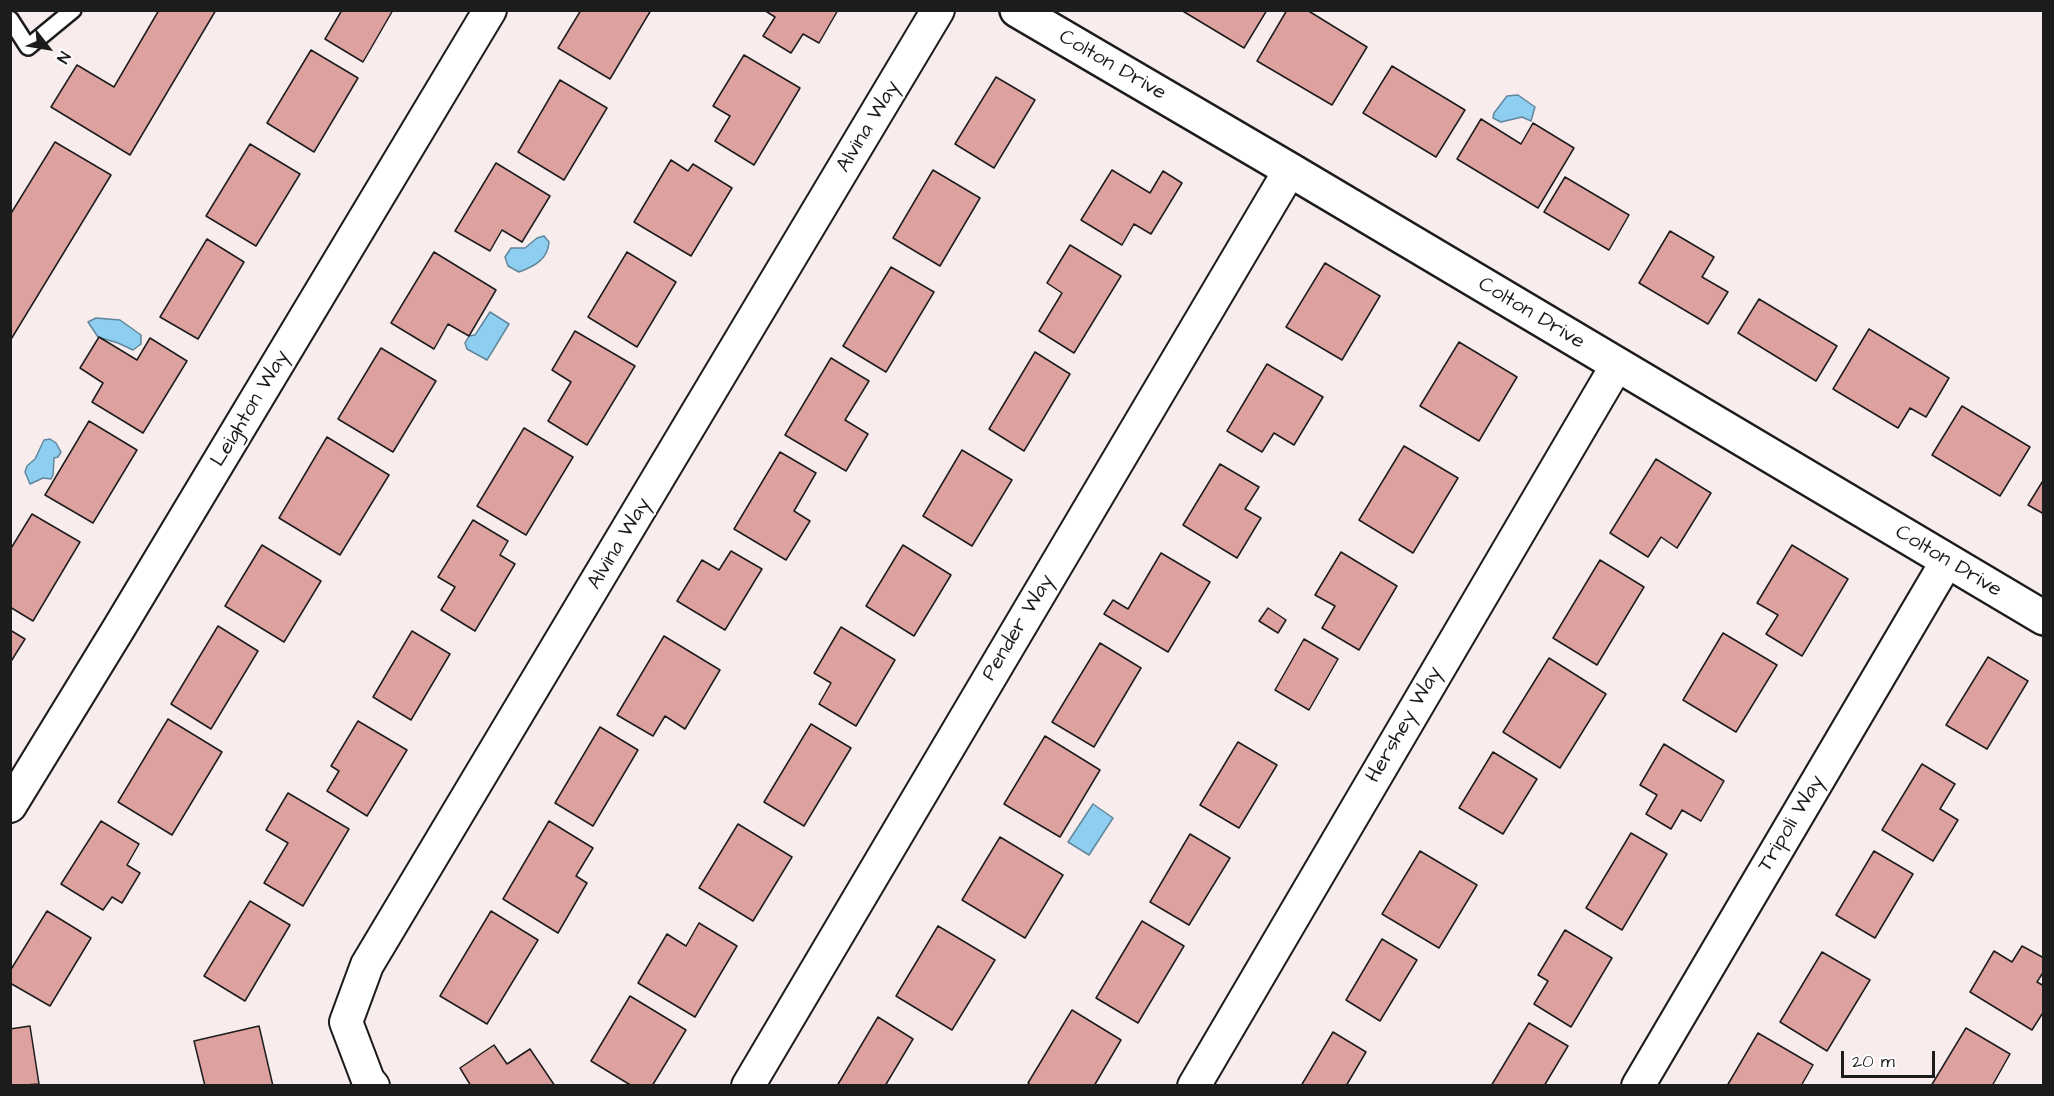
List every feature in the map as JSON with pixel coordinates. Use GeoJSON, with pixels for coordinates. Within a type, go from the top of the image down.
{"type":"FeatureCollection","features":[{"type":"Feature","properties":{"kind":"street","name":"Leighton Way"},"geometry":{"type":"LineString","coordinates":[[10,806],[132,608],[490,10]]}},
{"type":"Feature","properties":{"kind":"street","name":"Alvina Way"},"geometry":{"type":"LineString","coordinates":[[373,1086],[368,1080],[346,1022],[368,965],[938,10]]}},
{"type":"Feature","properties":{"kind":"street","name":"Colton Drive"},"geometry":{"type":"LineString","coordinates":[[1017,10],[2043,618]]}},
{"type":"Feature","properties":{"kind":"street","name":"Pender Way"},"geometry":{"type":"LineString","coordinates":[[748,1086],[1290,170]]}},
{"type":"Feature","properties":{"kind":"street","name":"Hershey Way"},"geometry":{"type":"LineString","coordinates":[[1194,1086],[1617,365]]}},
{"type":"Feature","properties":{"kind":"street","name":"Tripoli Way"},"geometry":{"type":"LineString","coordinates":[[1638,1086],[1947,561]]}},
{"type":"Feature","properties":{"kind":"lane"},"geometry":{"type":"LineString","coordinates":[[10,18],[28,47],[73,10]]}},
{"type":"Feature","properties":{"kind":"water"},"geometry":{"type":"Polygon","coordinates":[[[1518,95],[1535,107],[1531,121],[1522,117],[1501,122],[1493,118],[1494,113],[1507,96],[1518,95]]]}},
{"type":"Feature","properties":{"kind":"water"},"geometry":{"type":"Polygon","coordinates":[[[544,236],[549,242],[546,253],[540,261],[519,272],[508,266],[505,257],[511,248],[525,248],[537,238],[544,236]]]}},
{"type":"Feature","properties":{"kind":"water"},"geometry":{"type":"Polygon","coordinates":[[[490,312],[509,324],[487,360],[467,349],[465,343],[469,336],[475,335],[490,312]]]}},
{"type":"Feature","properties":{"kind":"water"},"geometry":{"type":"Polygon","coordinates":[[[96,318],[120,320],[141,335],[141,344],[133,350],[98,337],[88,322],[96,318]]]}},
{"type":"Feature","properties":{"kind":"water"},"geometry":{"type":"Polygon","coordinates":[[[50,439],[56,443],[61,452],[58,457],[54,458],[53,475],[51,479],[43,478],[30,484],[25,472],[27,466],[35,459],[44,440],[50,439]]]}},
{"type":"Feature","properties":{"kind":"water"},"geometry":{"type":"Polygon","coordinates":[[[1093,804],[1113,818],[1089,855],[1068,842],[1093,804]]]}},
{"type":"Feature","properties":{"kind":"building"},"geometry":{"type":"Polygon","coordinates":[[[159,10],[216,10],[130,155],[51,107],[77,65],[114,87],[159,10]]]}},
{"type":"Feature","properties":{"kind":"building"},"geometry":{"type":"Polygon","coordinates":[[[342,10],[393,10],[363,62],[325,39],[342,10]]]}},
{"type":"Feature","properties":{"kind":"building"},"geometry":{"type":"Polygon","coordinates":[[[581,10],[651,10],[610,79],[558,48],[581,10]]]}},
{"type":"Feature","properties":{"kind":"building"},"geometry":{"type":"Polygon","coordinates":[[[764,10],[838,10],[819,43],[803,34],[791,53],[763,36],[775,17],[764,10]]]}},
{"type":"Feature","properties":{"kind":"building"},"geometry":{"type":"Polygon","coordinates":[[[1181,10],[1267,10],[1244,48],[1181,10]]]}},
{"type":"Feature","properties":{"kind":"building"},"geometry":{"type":"Polygon","coordinates":[[[1287,10],[1307,10],[1367,47],[1332,105],[1257,61],[1287,10]]]}},
{"type":"Feature","properties":{"kind":"building"},"geometry":{"type":"Polygon","coordinates":[[[311,50],[358,78],[314,152],[267,123],[311,50]]]}},
{"type":"Feature","properties":{"kind":"building"},"geometry":{"type":"Polygon","coordinates":[[[744,55],[800,88],[754,165],[715,141],[730,116],[713,106],[744,55]]]}},
{"type":"Feature","properties":{"kind":"building"},"geometry":{"type":"Polygon","coordinates":[[[1392,66],[1465,110],[1436,157],[1363,113],[1392,66]]]}},
{"type":"Feature","properties":{"kind":"building"},"geometry":{"type":"Polygon","coordinates":[[[996,77],[1035,100],[994,168],[955,144],[996,77]]]}},
{"type":"Feature","properties":{"kind":"building"},"geometry":{"type":"Polygon","coordinates":[[[560,80],[607,108],[564,180],[518,152],[560,80]]]}},
{"type":"Feature","properties":{"kind":"building"},"geometry":{"type":"Polygon","coordinates":[[[1481,119],[1521,144],[1533,123],[1574,148],[1538,208],[1457,159],[1481,119]]]}},
{"type":"Feature","properties":{"kind":"building"},"geometry":{"type":"Polygon","coordinates":[[[55,142],[111,175],[10,341],[10,215],[55,142]]]}},
{"type":"Feature","properties":{"kind":"building"},"geometry":{"type":"Polygon","coordinates":[[[250,144],[300,174],[256,246],[206,216],[250,144]]]}},
{"type":"Feature","properties":{"kind":"building"},"geometry":{"type":"Polygon","coordinates":[[[671,160],[688,171],[693,164],[732,188],[691,256],[634,222],[671,160]]]}},
{"type":"Feature","properties":{"kind":"building"},"geometry":{"type":"Polygon","coordinates":[[[496,163],[550,196],[522,242],[502,230],[490,251],[455,231],[496,163]]]}},
{"type":"Feature","properties":{"kind":"building"},"geometry":{"type":"Polygon","coordinates":[[[933,170],[980,198],[940,266],[893,238],[933,170]]]}},
{"type":"Feature","properties":{"kind":"building"},"geometry":{"type":"Polygon","coordinates":[[[1112,170],[1150,193],[1163,171],[1182,183],[1151,234],[1134,224],[1122,245],[1081,220],[1112,170]]]}},
{"type":"Feature","properties":{"kind":"building"},"geometry":{"type":"Polygon","coordinates":[[[1565,177],[1629,215],[1609,250],[1544,212],[1565,177]]]}},
{"type":"Feature","properties":{"kind":"building"},"geometry":{"type":"Polygon","coordinates":[[[1670,231],[1714,257],[1702,277],[1728,292],[1708,324],[1639,283],[1670,231]]]}},
{"type":"Feature","properties":{"kind":"building"},"geometry":{"type":"Polygon","coordinates":[[[207,239],[244,262],[198,339],[160,317],[207,239]]]}},
{"type":"Feature","properties":{"kind":"building"},"geometry":{"type":"Polygon","coordinates":[[[1070,245],[1121,276],[1074,353],[1039,331],[1062,293],[1047,283],[1070,245]]]}},
{"type":"Feature","properties":{"kind":"building"},"geometry":{"type":"Polygon","coordinates":[[[434,252],[496,290],[469,336],[448,324],[434,349],[391,323],[434,252]]]}},
{"type":"Feature","properties":{"kind":"building"},"geometry":{"type":"Polygon","coordinates":[[[627,252],[676,282],[637,347],[588,317],[627,252]]]}},
{"type":"Feature","properties":{"kind":"building"},"geometry":{"type":"Polygon","coordinates":[[[1325,263],[1380,296],[1342,360],[1286,327],[1325,263]]]}},
{"type":"Feature","properties":{"kind":"building"},"geometry":{"type":"Polygon","coordinates":[[[891,267],[934,292],[886,372],[843,346],[891,267]]]}},
{"type":"Feature","properties":{"kind":"building"},"geometry":{"type":"Polygon","coordinates":[[[1759,299],[1837,346],[1816,381],[1738,333],[1759,299]]]}},
{"type":"Feature","properties":{"kind":"building"},"geometry":{"type":"Polygon","coordinates":[[[1869,329],[1949,378],[1926,417],[1910,408],[1898,428],[1833,389],[1869,329]]]}},
{"type":"Feature","properties":{"kind":"building"},"geometry":{"type":"Polygon","coordinates":[[[575,331],[635,366],[587,445],[548,421],[571,382],[552,370],[575,331]]]}},
{"type":"Feature","properties":{"kind":"building"},"geometry":{"type":"Polygon","coordinates":[[[99,337],[137,360],[150,338],[187,361],[143,433],[92,402],[103,383],[80,368],[99,337]]]}},
{"type":"Feature","properties":{"kind":"building"},"geometry":{"type":"Polygon","coordinates":[[[1459,342],[1517,377],[1479,441],[1420,406],[1459,342]]]}},
{"type":"Feature","properties":{"kind":"building"},"geometry":{"type":"Polygon","coordinates":[[[381,348],[436,381],[393,452],[338,419],[381,348]]]}},
{"type":"Feature","properties":{"kind":"building"},"geometry":{"type":"Polygon","coordinates":[[[1035,352],[1070,374],[1024,451],[989,429],[1035,352]]]}},
{"type":"Feature","properties":{"kind":"building"},"geometry":{"type":"Polygon","coordinates":[[[831,358],[869,381],[845,420],[868,434],[846,471],[785,435],[831,358]]]}},
{"type":"Feature","properties":{"kind":"building"},"geometry":{"type":"Polygon","coordinates":[[[1267,364],[1323,397],[1294,445],[1274,433],[1262,452],[1227,431],[1267,364]]]}},
{"type":"Feature","properties":{"kind":"building"},"geometry":{"type":"Polygon","coordinates":[[[1962,406],[2030,447],[2000,496],[1932,455],[1962,406]]]}},
{"type":"Feature","properties":{"kind":"building"},"geometry":{"type":"Polygon","coordinates":[[[89,421],[137,450],[93,523],[45,495],[89,421]]]}},
{"type":"Feature","properties":{"kind":"building"},"geometry":{"type":"Polygon","coordinates":[[[524,428],[573,457],[526,535],[477,506],[524,428]]]}},
{"type":"Feature","properties":{"kind":"building"},"geometry":{"type":"Polygon","coordinates":[[[327,437],[389,475],[340,555],[279,518],[327,437]]]}},
{"type":"Feature","properties":{"kind":"building"},"geometry":{"type":"Polygon","coordinates":[[[1404,446],[1458,478],[1413,553],[1359,520],[1404,446]]]}},
{"type":"Feature","properties":{"kind":"building"},"geometry":{"type":"Polygon","coordinates":[[[962,450],[1012,480],[972,546],[923,516],[962,450]]]}},
{"type":"Feature","properties":{"kind":"building"},"geometry":{"type":"Polygon","coordinates":[[[780,452],[816,473],[794,511],[810,521],[786,560],[734,529],[780,452]]]}},
{"type":"Feature","properties":{"kind":"building"},"geometry":{"type":"Polygon","coordinates":[[[1656,459],[1711,493],[1677,548],[1661,537],[1648,557],[1610,533],[1656,459]]]}},
{"type":"Feature","properties":{"kind":"building"},"geometry":{"type":"Polygon","coordinates":[[[1220,464],[1259,487],[1245,509],[1261,518],[1237,558],[1183,525],[1220,464]]]}},
{"type":"Feature","properties":{"kind":"building"},"geometry":{"type":"Polygon","coordinates":[[[2044,479],[2044,514],[2028,505],[2044,479]]]}},
{"type":"Feature","properties":{"kind":"building"},"geometry":{"type":"Polygon","coordinates":[[[32,514],[80,542],[33,621],[10,607],[10,550],[32,514]]]}},
{"type":"Feature","properties":{"kind":"building"},"geometry":{"type":"Polygon","coordinates":[[[473,520],[508,541],[500,555],[515,564],[475,631],[441,610],[455,587],[438,577],[473,520]]]}},
{"type":"Feature","properties":{"kind":"building"},"geometry":{"type":"Polygon","coordinates":[[[262,545],[321,581],[284,642],[225,606],[262,545]]]}},
{"type":"Feature","properties":{"kind":"building"},"geometry":{"type":"Polygon","coordinates":[[[903,545],[951,575],[914,636],[866,606],[903,545]]]}},
{"type":"Feature","properties":{"kind":"building"},"geometry":{"type":"Polygon","coordinates":[[[1792,545],[1848,579],[1802,656],[1766,634],[1778,615],[1757,603],[1792,545]]]}},
{"type":"Feature","properties":{"kind":"building"},"geometry":{"type":"Polygon","coordinates":[[[731,551],[762,569],[725,630],[677,601],[702,560],[719,570],[731,551]]]}},
{"type":"Feature","properties":{"kind":"building"},"geometry":{"type":"Polygon","coordinates":[[[1341,552],[1397,586],[1359,650],[1322,628],[1335,606],[1315,595],[1341,552]]]}},
{"type":"Feature","properties":{"kind":"building"},"geometry":{"type":"Polygon","coordinates":[[[1161,553],[1210,582],[1168,652],[1104,614],[1113,600],[1128,609],[1161,553]]]}},
{"type":"Feature","properties":{"kind":"building"},"geometry":{"type":"Polygon","coordinates":[[[1600,560],[1644,587],[1597,665],[1553,638],[1600,560]]]}},
{"type":"Feature","properties":{"kind":"building"},"geometry":{"type":"Polygon","coordinates":[[[1268,608],[1286,620],[1278,633],[1259,621],[1268,608]]]}},
{"type":"Feature","properties":{"kind":"building"},"geometry":{"type":"Polygon","coordinates":[[[218,626],[258,651],[211,729],[171,704],[218,626]]]}},
{"type":"Feature","properties":{"kind":"building"},"geometry":{"type":"Polygon","coordinates":[[[841,627],[895,660],[856,726],[819,704],[831,683],[814,673],[841,627]]]}},
{"type":"Feature","properties":{"kind":"building"},"geometry":{"type":"Polygon","coordinates":[[[10,630],[25,639],[10,663],[10,630]]]}},
{"type":"Feature","properties":{"kind":"building"},"geometry":{"type":"Polygon","coordinates":[[[412,631],[450,654],[411,720],[373,697],[412,631]]]}},
{"type":"Feature","properties":{"kind":"building"},"geometry":{"type":"Polygon","coordinates":[[[1723,633],[1777,665],[1736,732],[1683,700],[1723,633]]]}},
{"type":"Feature","properties":{"kind":"building"},"geometry":{"type":"Polygon","coordinates":[[[664,636],[720,670],[685,729],[665,716],[653,736],[617,715],[664,636]]]}},
{"type":"Feature","properties":{"kind":"building"},"geometry":{"type":"Polygon","coordinates":[[[1304,639],[1338,659],[1309,710],[1275,690],[1304,639]]]}},
{"type":"Feature","properties":{"kind":"building"},"geometry":{"type":"Polygon","coordinates":[[[1100,643],[1141,668],[1094,747],[1052,722],[1100,643]]]}},
{"type":"Feature","properties":{"kind":"building"},"geometry":{"type":"Polygon","coordinates":[[[1988,657],[2028,681],[1987,749],[1946,725],[1988,657]]]}},
{"type":"Feature","properties":{"kind":"building"},"geometry":{"type":"Polygon","coordinates":[[[1549,658],[1606,694],[1560,768],[1503,732],[1549,658]]]}},
{"type":"Feature","properties":{"kind":"building"},"geometry":{"type":"Polygon","coordinates":[[[168,719],[222,752],[172,835],[118,802],[168,719]]]}},
{"type":"Feature","properties":{"kind":"building"},"geometry":{"type":"Polygon","coordinates":[[[358,721],[407,750],[367,816],[327,791],[339,771],[331,766],[358,721]]]}},
{"type":"Feature","properties":{"kind":"building"},"geometry":{"type":"Polygon","coordinates":[[[811,724],[851,748],[804,826],[764,802],[811,724]]]}},
{"type":"Feature","properties":{"kind":"building"},"geometry":{"type":"Polygon","coordinates":[[[600,727],[638,750],[593,826],[555,803],[600,727]]]}},
{"type":"Feature","properties":{"kind":"building"},"geometry":{"type":"Polygon","coordinates":[[[1045,736],[1100,770],[1060,837],[1004,804],[1045,736]]]}},
{"type":"Feature","properties":{"kind":"building"},"geometry":{"type":"Polygon","coordinates":[[[1238,742],[1277,765],[1239,828],[1200,805],[1238,742]]]}},
{"type":"Feature","properties":{"kind":"building"},"geometry":{"type":"Polygon","coordinates":[[[1664,744],[1724,781],[1701,821],[1682,810],[1671,829],[1646,814],[1657,795],[1640,785],[1664,744]]]}},
{"type":"Feature","properties":{"kind":"building"},"geometry":{"type":"Polygon","coordinates":[[[1493,752],[1537,779],[1503,834],[1459,808],[1493,752]]]}},
{"type":"Feature","properties":{"kind":"building"},"geometry":{"type":"Polygon","coordinates":[[[1922,764],[1955,784],[1940,809],[1958,820],[1933,861],[1882,830],[1922,764]]]}},
{"type":"Feature","properties":{"kind":"building"},"geometry":{"type":"Polygon","coordinates":[[[288,793],[349,829],[303,906],[264,883],[288,843],[266,830],[288,793]]]}},
{"type":"Feature","properties":{"kind":"building"},"geometry":{"type":"Polygon","coordinates":[[[101,821],[139,844],[127,865],[140,873],[122,903],[112,897],[103,910],[61,884],[101,821]]]}},
{"type":"Feature","properties":{"kind":"building"},"geometry":{"type":"Polygon","coordinates":[[[549,821],[593,848],[576,876],[587,883],[558,933],[503,899],[549,821]]]}},
{"type":"Feature","properties":{"kind":"building"},"geometry":{"type":"Polygon","coordinates":[[[738,824],[792,857],[753,921],[699,888],[738,824]]]}},
{"type":"Feature","properties":{"kind":"building"},"geometry":{"type":"Polygon","coordinates":[[[1631,833],[1667,854],[1622,930],[1586,908],[1631,833]]]}},
{"type":"Feature","properties":{"kind":"building"},"geometry":{"type":"Polygon","coordinates":[[[1190,834],[1230,858],[1189,925],[1150,902],[1190,834]]]}},
{"type":"Feature","properties":{"kind":"building"},"geometry":{"type":"Polygon","coordinates":[[[1000,837],[1063,875],[1025,938],[962,900],[1000,837]]]}},
{"type":"Feature","properties":{"kind":"building"},"geometry":{"type":"Polygon","coordinates":[[[1420,851],[1477,885],[1439,948],[1382,914],[1420,851]]]}},
{"type":"Feature","properties":{"kind":"building"},"geometry":{"type":"Polygon","coordinates":[[[1874,851],[1913,874],[1875,938],[1836,915],[1874,851]]]}},
{"type":"Feature","properties":{"kind":"building"},"geometry":{"type":"Polygon","coordinates":[[[250,901],[290,925],[245,1001],[204,976],[250,901]]]}},
{"type":"Feature","properties":{"kind":"building"},"geometry":{"type":"Polygon","coordinates":[[[47,911],[91,938],[50,1006],[10,983],[10,971],[47,911]]]}},
{"type":"Feature","properties":{"kind":"building"},"geometry":{"type":"Polygon","coordinates":[[[491,911],[538,940],[487,1024],[440,996],[491,911]]]}},
{"type":"Feature","properties":{"kind":"building"},"geometry":{"type":"Polygon","coordinates":[[[1142,921],[1184,946],[1138,1023],[1096,998],[1142,921]]]}},
{"type":"Feature","properties":{"kind":"building"},"geometry":{"type":"Polygon","coordinates":[[[699,923],[737,946],[695,1017],[638,983],[667,934],[686,946],[699,923]]]}},
{"type":"Feature","properties":{"kind":"building"},"geometry":{"type":"Polygon","coordinates":[[[938,926],[995,960],[952,1030],[896,996],[938,926]]]}},
{"type":"Feature","properties":{"kind":"building"},"geometry":{"type":"Polygon","coordinates":[[[1565,930],[1612,958],[1571,1027],[1534,1004],[1548,981],[1538,975],[1565,930]]]}},
{"type":"Feature","properties":{"kind":"building"},"geometry":{"type":"Polygon","coordinates":[[[1382,939],[1417,960],[1380,1021],[1346,1000],[1382,939]]]}},
{"type":"Feature","properties":{"kind":"building"},"geometry":{"type":"Polygon","coordinates":[[[2022,946],[2044,958],[2044,971],[2037,982],[2044,986],[2044,1011],[2032,1030],[1970,992],[1994,951],[2012,962],[2022,946]]]}},
{"type":"Feature","properties":{"kind":"building"},"geometry":{"type":"Polygon","coordinates":[[[1822,952],[1870,980],[1827,1051],[1780,1022],[1822,952]]]}},
{"type":"Feature","properties":{"kind":"building"},"geometry":{"type":"Polygon","coordinates":[[[630,996],[686,1030],[652,1086],[632,1086],[591,1061],[630,996]]]}},
{"type":"Feature","properties":{"kind":"building"},"geometry":{"type":"Polygon","coordinates":[[[1072,1010],[1121,1040],[1094,1086],[1032,1086],[1028,1083],[1072,1010]]]}},
{"type":"Feature","properties":{"kind":"building"},"geometry":{"type":"Polygon","coordinates":[[[878,1017],[913,1039],[885,1086],[837,1086],[878,1017]]]}},
{"type":"Feature","properties":{"kind":"building"},"geometry":{"type":"Polygon","coordinates":[[[1529,1023],[1568,1046],[1544,1086],[1491,1086],[1529,1023]]]}},
{"type":"Feature","properties":{"kind":"building"},"geometry":{"type":"Polygon","coordinates":[[[30,1026],[39,1084],[10,1086],[10,1029],[30,1026]]]}},
{"type":"Feature","properties":{"kind":"building"},"geometry":{"type":"Polygon","coordinates":[[[259,1026],[273,1086],[205,1086],[194,1041],[259,1026]]]}},
{"type":"Feature","properties":{"kind":"building"},"geometry":{"type":"Polygon","coordinates":[[[1966,1028],[2010,1054],[1992,1086],[1931,1086],[1966,1028]]]}},
{"type":"Feature","properties":{"kind":"building"},"geometry":{"type":"Polygon","coordinates":[[[1333,1032],[1366,1052],[1346,1086],[1301,1086],[1333,1032]]]}},
{"type":"Feature","properties":{"kind":"building"},"geometry":{"type":"Polygon","coordinates":[[[1758,1033],[1813,1065],[1801,1086],[1727,1086],[1758,1033]]]}},
{"type":"Feature","properties":{"kind":"building"},"geometry":{"type":"Polygon","coordinates":[[[494,1045],[507,1064],[530,1049],[555,1086],[471,1086],[460,1068],[494,1045]]]}}]}
